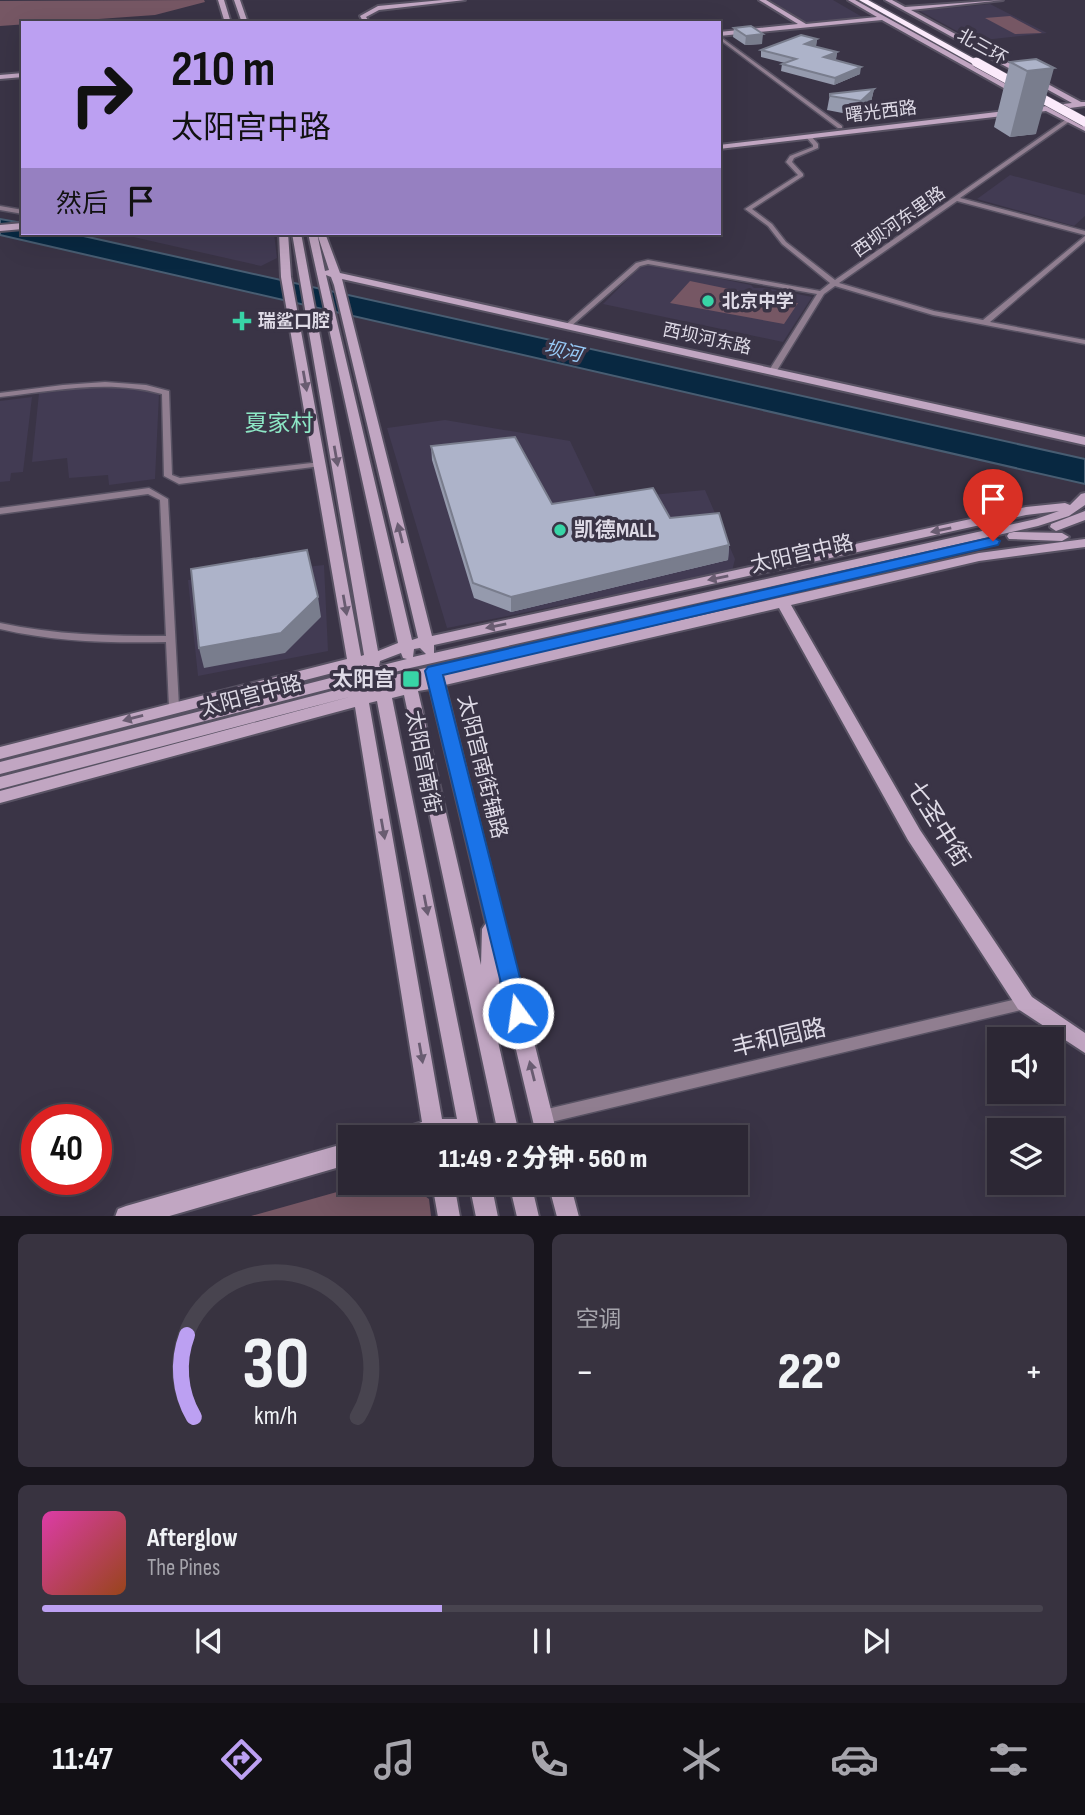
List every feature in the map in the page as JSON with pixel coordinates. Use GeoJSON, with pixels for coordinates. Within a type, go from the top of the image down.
{"type":"FeatureCollection","features":[{"type":"Feature","properties":{"kind":"highway","name":"北三环"},"geometry":{"type":"LineString","coordinates":[[863,0],[981,62],[1081,104]]}},
{"type":"Feature","properties":{"kind":"highway","name":"北三环"},"geometry":{"type":"LineString","coordinates":[[876,0],[1085,127]]}},
{"type":"Feature","properties":{"kind":"highway"},"geometry":{"type":"LineString","coordinates":[[906,11],[917,24]]}},
{"type":"Feature","properties":{"kind":"street"},"geometry":{"type":"LineString","coordinates":[[213,0],[220,21]]}},
{"type":"Feature","properties":{"kind":"street"},"geometry":{"type":"LineString","coordinates":[[221,0],[227,21]]}},
{"type":"Feature","properties":{"kind":"street"},"geometry":{"type":"LineString","coordinates":[[230,0],[236,21]]}},
{"type":"Feature","properties":{"kind":"street"},"geometry":{"type":"LineString","coordinates":[[237,0],[244,21]]}},
{"type":"Feature","properties":{"kind":"street"},"geometry":{"type":"LineString","coordinates":[[366,21],[363,16],[379,8],[462,0]]}},
{"type":"Feature","properties":{"kind":"street"},"geometry":{"type":"LineString","coordinates":[[762,0],[804,25]]}},
{"type":"Feature","properties":{"kind":"street"},"geometry":{"type":"LineString","coordinates":[[851,0],[1085,127]]}},
{"type":"Feature","properties":{"kind":"street"},"geometry":{"type":"LineString","coordinates":[[888,0],[1081,104]]}},
{"type":"Feature","properties":{"kind":"street"},"geometry":{"type":"LineString","coordinates":[[906,11],[1000,0]]}},
{"type":"Feature","properties":{"kind":"street"},"geometry":{"type":"LineString","coordinates":[[721,35],[883,18]]}},
{"type":"Feature","properties":{"kind":"street"},"geometry":{"type":"LineString","coordinates":[[721,37],[840,127]]}},
{"type":"Feature","properties":{"kind":"street"},"geometry":{"type":"LineString","coordinates":[[0,77],[21,75]]}},
{"type":"Feature","properties":{"kind":"street"},"geometry":{"type":"LineString","coordinates":[[1003,84],[1035,80]]}},
{"type":"Feature","properties":{"kind":"street"},"geometry":{"type":"LineString","coordinates":[[1043,106],[1081,104]]}},
{"type":"Feature","properties":{"kind":"street","name":"曙光西路"},"geometry":{"type":"LineString","coordinates":[[721,140],[1043,106]]}},
{"type":"Feature","properties":{"kind":"street","name":"曙光西路"},"geometry":{"type":"LineString","coordinates":[[721,147],[1043,106]]}},
{"type":"Feature","properties":{"kind":"street","name":"西坝河东里路"},"geometry":{"type":"LineString","coordinates":[[772,372],[821,293],[1068,120]]}},
{"type":"Feature","properties":{"kind":"street"},"geometry":{"type":"LineString","coordinates":[[809,137],[816,145],[815,148],[792,157],[789,162],[801,175],[748,209],[770,225],[784,243],[835,284],[933,313],[1085,342]]}},
{"type":"Feature","properties":{"kind":"street"},"geometry":{"type":"LineString","coordinates":[[957,199],[1085,236]]}},
{"type":"Feature","properties":{"kind":"street"},"geometry":{"type":"LineString","coordinates":[[0,208],[21,214]]}},
{"type":"Feature","properties":{"kind":"street"},"geometry":{"type":"LineString","coordinates":[[0,220],[21,215]]}},
{"type":"Feature","properties":{"kind":"street"},"geometry":{"type":"LineString","coordinates":[[0,229],[21,226]]}},
{"type":"Feature","properties":{"kind":"street"},"geometry":{"type":"LineString","coordinates":[[283,235],[287,280],[434,1125]]}},
{"type":"Feature","properties":{"kind":"street","name":"太阳宫南街"},"geometry":{"type":"LineString","coordinates":[[296,235],[378,677],[469,1125]]}},
{"type":"Feature","properties":{"kind":"street","name":"太阳宫南街"},"geometry":{"type":"LineString","coordinates":[[313,235],[406,646],[409,677],[507,1125]]}},
{"type":"Feature","properties":{"kind":"street"},"geometry":{"type":"LineString","coordinates":[[322,235],[336,275]]}},
{"type":"Feature","properties":{"kind":"street"},"geometry":{"type":"LineString","coordinates":[[984,323],[1085,236]]}},
{"type":"Feature","properties":{"kind":"street"},"geometry":{"type":"LineString","coordinates":[[567,327],[638,264],[648,262],[821,293]]}},
{"type":"Feature","properties":{"kind":"street","name":"西坝河东路"},"geometry":{"type":"LineString","coordinates":[[287,264],[1085,441]]}},
{"type":"Feature","properties":{"kind":"street","name":"太阳宫南街辅路"},"geometry":{"type":"LineString","coordinates":[[336,275],[545,1125]]}},
{"type":"Feature","properties":{"kind":"street"},"geometry":{"type":"LineString","coordinates":[[0,395],[120,383],[166,393],[168,476],[179,481],[321,464]]}},
{"type":"Feature","properties":{"kind":"street"},"geometry":{"type":"LineString","coordinates":[[0,511],[149,491],[164,499],[174,707]]}},
{"type":"Feature","properties":{"kind":"street","name":"太阳宫中路"},"geometry":{"type":"LineString","coordinates":[[378,677],[406,646],[426,641],[1026,511],[1083,506]]}},
{"type":"Feature","properties":{"kind":"street","name":"太阳宫中路"},"geometry":{"type":"LineString","coordinates":[[2,762],[378,677],[409,677],[1051,528],[1083,506]]}},
{"type":"Feature","properties":{"kind":"street","name":"太阳宫中路"},"geometry":{"type":"LineString","coordinates":[[433,671],[634,612],[1038,522],[1083,506]]}},
{"type":"Feature","properties":{"kind":"street"},"geometry":{"type":"LineString","coordinates":[[1014,536],[1085,540]]}},
{"type":"Feature","properties":{"kind":"street","name":"太阳宫中路"},"geometry":{"type":"LineString","coordinates":[[433,671],[783,603],[979,557],[1085,540]]}},
{"type":"Feature","properties":{"kind":"street"},"geometry":{"type":"LineString","coordinates":[[751,586],[787,563]]}},
{"type":"Feature","properties":{"kind":"street"},"geometry":{"type":"LineString","coordinates":[[742,599],[819,594]]}},
{"type":"Feature","properties":{"kind":"street"},"geometry":{"type":"LineString","coordinates":[[626,598],[634,612]]}},
{"type":"Feature","properties":{"kind":"street","name":"七圣中街"},"geometry":{"type":"LineString","coordinates":[[783,603],[914,835],[1025,1003],[1085,1044]]}},
{"type":"Feature","properties":{"kind":"street"},"geometry":{"type":"LineString","coordinates":[[0,626],[33,635],[88,639],[171,639]]}},
{"type":"Feature","properties":{"kind":"street","name":"太阳宫中路"},"geometry":{"type":"LineString","coordinates":[[0,784],[358,682],[378,677],[409,677]]}},
{"type":"Feature","properties":{"kind":"street","name":"太阳宫中路"},"geometry":{"type":"LineString","coordinates":[[2,762],[69,735],[174,707],[358,682]]}},
{"type":"Feature","properties":{"kind":"street","name":"太阳宫中路"},"geometry":{"type":"LineString","coordinates":[[0,797],[69,779],[358,682]]}},
{"type":"Feature","properties":{"kind":"street"},"geometry":{"type":"LineString","coordinates":[[0,784],[69,779]]}},
{"type":"Feature","properties":{"kind":"street"},"geometry":{"type":"LineString","coordinates":[[488,1040],[492,909]]}},
{"type":"Feature","properties":{"kind":"street","name":"丰和园路"},"geometry":{"type":"LineString","coordinates":[[543,1117],[1025,1003]]}},
{"type":"Feature","properties":{"kind":"street"},"geometry":{"type":"LineString","coordinates":[[126,1216],[338,1156]]}},
{"type":"Feature","properties":{"kind":"street"},"geometry":{"type":"LineString","coordinates":[[445,1195],[449,1216]]}},
{"type":"Feature","properties":{"kind":"street"},"geometry":{"type":"LineString","coordinates":[[483,1195],[487,1216]]}},
{"type":"Feature","properties":{"kind":"street"},"geometry":{"type":"LineString","coordinates":[[523,1195],[528,1216]]}},
{"type":"Feature","properties":{"kind":"street"},"geometry":{"type":"LineString","coordinates":[[562,1195],[568,1216]]}},
{"type":"Feature","properties":{"kind":"shaded area"},"geometry":{"type":"Polygon","coordinates":[[[770,0],[833,0],[864,18],[808,23],[770,0]]]}},
{"type":"Feature","properties":{"kind":"shaded area"},"geometry":{"type":"Polygon","coordinates":[[[0,1],[205,2],[155,15],[70,21],[21,21],[21,25],[0,26],[0,1]]]}},
{"type":"Feature","properties":{"kind":"shaded area"},"geometry":{"type":"Polygon","coordinates":[[[990,4],[1047,33],[975,41],[920,11],[990,4]]]}},
{"type":"Feature","properties":{"kind":"shaded area"},"geometry":{"type":"Polygon","coordinates":[[[1010,16],[1042,33],[1015,34],[985,18],[1010,16]]]}},
{"type":"Feature","properties":{"kind":"shaded area"},"geometry":{"type":"Polygon","coordinates":[[[1010,175],[1085,195],[1085,216],[1074,226],[977,199],[1010,175]]]}},
{"type":"Feature","properties":{"kind":"shaded area"},"geometry":{"type":"Polygon","coordinates":[[[125,235],[274,235],[277,258],[261,266],[125,235]]]}},
{"type":"Feature","properties":{"kind":"shaded area","name":"北京中学"},"geometry":{"type":"Polygon","coordinates":[[[648,264],[751,285],[754,288],[812,297],[783,342],[603,304],[641,266],[648,264]]]}},
{"type":"Feature","properties":{"kind":"shaded area"},"geometry":{"type":"Polygon","coordinates":[[[690,281],[798,303],[784,324],[670,303],[690,281]]]}},
{"type":"Feature","properties":{"kind":"shaded area"},"geometry":{"type":"Polygon","coordinates":[[[103,386],[144,388],[159,394],[155,479],[109,485],[108,475],[69,478],[67,458],[32,462],[39,393],[103,386]]]}},
{"type":"Feature","properties":{"kind":"shaded area"},"geometry":{"type":"Polygon","coordinates":[[[32,397],[23,472],[11,473],[10,481],[0,482],[0,401],[32,397]]]}},
{"type":"Feature","properties":{"kind":"shaded area","name":"凯德MALL"},"geometry":{"type":"Polygon","coordinates":[[[445,420],[570,441],[598,500],[705,490],[735,559],[732,571],[447,628],[387,428],[445,420]]]}},
{"type":"Feature","properties":{"kind":"shaded area"},"geometry":{"type":"Polygon","coordinates":[[[324,565],[328,651],[198,676],[188,580],[324,565]]]}},
{"type":"Feature","properties":{"kind":"shaded area"},"geometry":{"type":"Polygon","coordinates":[[[338,1192],[338,1195],[424,1195],[429,1199],[431,1216],[251,1216],[338,1192]]]}},
{"type":"Feature","properties":{"kind":"water","name":"坝河"},"geometry":{"type":"Polygon","coordinates":[[[0,219],[21,223],[21,235],[79,235],[1085,459],[1085,484],[0,235],[0,219]]]}},
{"type":"Feature","properties":{"kind":"building"},"geometry":{"type":"Polygon","coordinates":[[[751,26],[763,34],[746,36],[734,28],[751,26]]]}},
{"type":"Feature","properties":{"kind":"building"},"geometry":{"type":"Polygon","coordinates":[[[801,35],[817,39],[805,44],[837,52],[824,57],[861,67],[835,78],[782,64],[796,59],[761,50],[801,35]]]}},
{"type":"Feature","properties":{"kind":"building"},"geometry":{"type":"Polygon","coordinates":[[[1036,59],[1054,68],[1027,71],[1010,62],[1036,59]]]}},
{"type":"Feature","properties":{"kind":"building"},"geometry":{"type":"Polygon","coordinates":[[[874,89],[861,101],[830,96],[830,94],[874,89]]]}},
{"type":"Feature","properties":{"kind":"building","name":"凯德MALL"},"geometry":{"type":"Polygon","coordinates":[[[515,437],[552,504],[653,488],[670,518],[719,513],[729,545],[511,597],[473,583],[431,446],[515,437]]]}},
{"type":"Feature","properties":{"kind":"building"},"geometry":{"type":"Polygon","coordinates":[[[307,550],[318,597],[281,633],[199,648],[191,569],[307,550]]]}},
{"type":"Feature","properties":{"kind":"place","name":"北京中学"},"geometry":{"type":"Point","coordinates":[708,301]}},
{"type":"Feature","properties":{"kind":"place","name":"瑞鲨口腔"},"geometry":{"type":"Point","coordinates":[242,321]}},
{"type":"Feature","properties":{"kind":"place","name":"凯德MALL"},"geometry":{"type":"Point","coordinates":[560,530]}},
{"type":"Feature","properties":{"kind":"place","name":"太阳宫"},"geometry":{"type":"Point","coordinates":[411,679]}},
{"type":"Feature","properties":{"kind":"district","name":"夏家村"},"geometry":{"type":"Point","coordinates":[279,424]}},
{"type":"Feature","properties":{"kind":"route"},"geometry":{"type":"LineString","coordinates":[[518,1013],[433,671],[993,541]]}}]}
